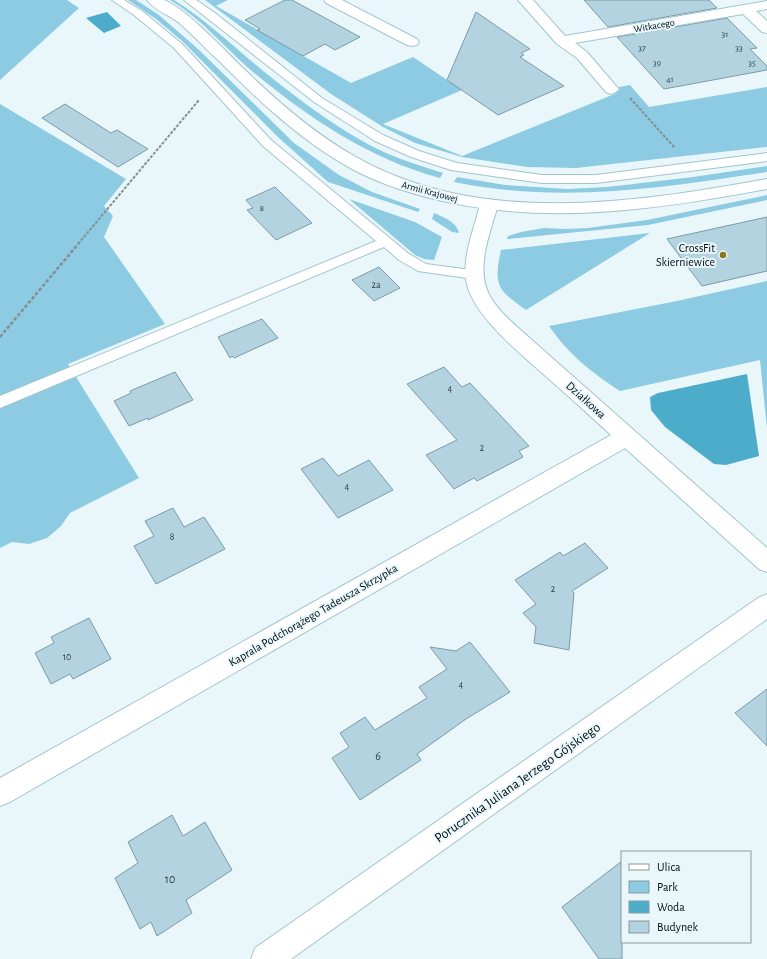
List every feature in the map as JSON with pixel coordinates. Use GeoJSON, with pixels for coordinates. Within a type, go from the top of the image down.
{"type":"FeatureCollection","features":[{"type":"Feature","properties":{"kind":"street","name":"Armii Krajowej"},"geometry":{"type":"LineString","coordinates":[[154,0],[184,20],[237,71],[297,125],[347,159],[372,172],[411,188],[437,195],[489,205],[562,209],[596,208],[689,197],[767,184]]}},
{"type":"Feature","properties":{"kind":"street"},"geometry":{"type":"LineString","coordinates":[[331,0],[412,42]]}},
{"type":"Feature","properties":{"kind":"street"},"geometry":{"type":"LineString","coordinates":[[525,0],[562,41],[582,54],[609,87]]}},
{"type":"Feature","properties":{"kind":"street","name":"Witkacego"},"geometry":{"type":"LineString","coordinates":[[562,41],[767,5]]}},
{"type":"Feature","properties":{"kind":"street"},"geometry":{"type":"LineString","coordinates":[[746,9],[767,29]]}},
{"type":"Feature","properties":{"kind":"street","name":"Działkowa"},"geometry":{"type":"LineString","coordinates":[[489,205],[479,240],[474,274],[476,286],[481,297],[510,331],[626,437],[767,562]]}},
{"type":"Feature","properties":{"kind":"street","name":"Kaprala Podchorążego Tadeusza Skrzypka"},"geometry":{"type":"LineString","coordinates":[[0,792],[626,437]]}},
{"type":"Feature","properties":{"kind":"street","name":"Porucznika Juliana Jerzego Gójskiego"},"geometry":{"type":"LineString","coordinates":[[266,959],[767,605]]}},
{"type":"Feature","properties":{"kind":"lane"},"geometry":{"type":"LineString","coordinates":[[117,0],[138,13],[178,46],[267,143],[404,257],[423,268],[474,274]]}},
{"type":"Feature","properties":{"kind":"lane"},"geometry":{"type":"LineString","coordinates":[[189,0],[211,15],[318,100],[379,138],[415,154],[454,167],[542,179],[596,179],[767,157]]}},
{"type":"Feature","properties":{"kind":"lane"},"geometry":{"type":"LineString","coordinates":[[0,402],[385,242]]}},
{"type":"Feature","properties":{"kind":"path"},"geometry":{"type":"LineString","coordinates":[[0,337],[181,120],[213,85]]}},
{"type":"Feature","properties":{"kind":"path"},"geometry":{"type":"LineString","coordinates":[[609,87],[618,88],[635,102],[676,149]]}},
{"type":"Feature","properties":{"kind":"green space"},"geometry":{"type":"Polygon","coordinates":[[[0,0],[67,0],[79,8],[0,80],[0,0]]]}},
{"type":"Feature","properties":{"kind":"green space"},"geometry":{"type":"Polygon","coordinates":[[[128,0],[136,0],[159,15],[198,49],[294,143],[339,175],[372,192],[420,209],[418,212],[328,182],[278,137],[181,40],[156,19],[128,0]]]}},
{"type":"Feature","properties":{"kind":"green space"},"geometry":{"type":"Polygon","coordinates":[[[170,0],[174,0],[197,16],[276,81],[338,126],[386,153],[443,173],[440,178],[389,160],[318,121],[253,72],[193,16],[170,0]]]}},
{"type":"Feature","properties":{"kind":"green space"},"geometry":{"type":"Polygon","coordinates":[[[205,0],[228,0],[216,6],[351,83],[413,57],[462,90],[383,124],[462,156],[617,93],[614,88],[630,85],[649,107],[767,87],[767,147],[576,168],[527,167],[462,157],[415,143],[383,127],[331,94],[205,0]]]}},
{"type":"Feature","properties":{"kind":"green space"},"geometry":{"type":"Polygon","coordinates":[[[0,104],[126,179],[104,206],[113,216],[104,237],[165,324],[68,364],[139,478],[70,513],[61,526],[47,538],[29,544],[12,542],[0,548],[0,104]]]}},
{"type":"Feature","properties":{"kind":"green space"},"geometry":{"type":"Polygon","coordinates":[[[767,166],[767,172],[688,183],[649,188],[572,193],[494,189],[454,182],[457,177],[505,185],[567,189],[607,187],[693,177],[767,166]]]}},
{"type":"Feature","properties":{"kind":"green space"},"geometry":{"type":"Polygon","coordinates":[[[767,195],[767,200],[648,225],[507,239],[508,236],[521,232],[544,228],[588,228],[647,220],[767,195]]]}},
{"type":"Feature","properties":{"kind":"green space"},"geometry":{"type":"Polygon","coordinates":[[[349,199],[415,222],[442,237],[434,260],[424,259],[415,255],[349,199]]]}},
{"type":"Feature","properties":{"kind":"green space"},"geometry":{"type":"Polygon","coordinates":[[[434,213],[453,223],[458,229],[459,233],[452,232],[432,219],[434,213]]]}},
{"type":"Feature","properties":{"kind":"green space"},"geometry":{"type":"Polygon","coordinates":[[[650,233],[526,310],[504,292],[498,280],[501,250],[650,233]]]}},
{"type":"Feature","properties":{"kind":"green space"},"geometry":{"type":"Polygon","coordinates":[[[767,281],[767,428],[760,360],[620,391],[599,377],[581,362],[564,346],[549,326],[677,301],[767,281]]]}},
{"type":"Feature","properties":{"kind":"water"},"geometry":{"type":"Polygon","coordinates":[[[107,12],[121,26],[104,33],[86,18],[107,12]]]}},
{"type":"Feature","properties":{"kind":"water"},"geometry":{"type":"Polygon","coordinates":[[[747,374],[759,456],[726,465],[714,464],[665,427],[651,410],[650,397],[658,393],[747,374]]]}},
{"type":"Feature","properties":{"kind":"building"},"geometry":{"type":"Polygon","coordinates":[[[285,0],[292,0],[360,37],[335,50],[325,44],[303,56],[257,30],[260,29],[245,20],[285,0]]]}},
{"type":"Feature","properties":{"kind":"building"},"geometry":{"type":"Polygon","coordinates":[[[584,0],[709,0],[717,8],[608,27],[584,0]]]}},
{"type":"Feature","properties":{"kind":"building"},"geometry":{"type":"Polygon","coordinates":[[[476,12],[530,49],[521,53],[524,55],[520,57],[564,86],[498,115],[447,80],[476,12]]]}},
{"type":"Feature","properties":{"kind":"building"},"geometry":{"type":"Polygon","coordinates":[[[727,18],[757,48],[750,49],[767,66],[767,70],[664,89],[617,37],[727,18]]]}},
{"type":"Feature","properties":{"kind":"building"},"geometry":{"type":"Polygon","coordinates":[[[65,104],[111,133],[117,130],[148,149],[118,167],[42,118],[65,104]]]}},
{"type":"Feature","properties":{"kind":"building"},"geometry":{"type":"Polygon","coordinates":[[[275,187],[312,223],[276,240],[247,210],[253,208],[246,200],[275,187]]]}},
{"type":"Feature","properties":{"kind":"building","name":"CrossFit Skierniewice"},"geometry":{"type":"Polygon","coordinates":[[[767,217],[767,271],[702,286],[667,239],[767,217]]]}},
{"type":"Feature","properties":{"kind":"building"},"geometry":{"type":"Polygon","coordinates":[[[379,267],[400,288],[374,301],[352,280],[379,267]]]}},
{"type":"Feature","properties":{"kind":"building"},"geometry":{"type":"Polygon","coordinates":[[[262,319],[278,338],[234,358],[232,356],[230,358],[218,337],[262,319]]]}},
{"type":"Feature","properties":{"kind":"building"},"geometry":{"type":"Polygon","coordinates":[[[444,367],[462,387],[470,383],[529,446],[519,451],[523,457],[477,481],[474,478],[454,489],[426,455],[457,440],[407,384],[444,367]]]}},
{"type":"Feature","properties":{"kind":"building"},"geometry":{"type":"Polygon","coordinates":[[[175,372],[193,400],[148,420],[148,418],[129,426],[114,401],[131,393],[130,391],[175,372]]]}},
{"type":"Feature","properties":{"kind":"building"},"geometry":{"type":"Polygon","coordinates":[[[323,458],[338,476],[369,460],[393,490],[338,518],[301,469],[323,458]]]}},
{"type":"Feature","properties":{"kind":"building"},"geometry":{"type":"Polygon","coordinates":[[[173,508],[184,527],[204,517],[225,549],[156,584],[134,546],[154,536],[145,521],[173,508]]]}},
{"type":"Feature","properties":{"kind":"building"},"geometry":{"type":"Polygon","coordinates":[[[585,543],[608,568],[572,591],[574,593],[569,650],[534,643],[536,627],[523,613],[536,604],[515,580],[560,552],[563,556],[585,543]]]}},
{"type":"Feature","properties":{"kind":"building"},"geometry":{"type":"Polygon","coordinates":[[[89,618],[111,659],[73,679],[70,674],[51,684],[35,653],[54,643],[51,637],[89,618]]]}},
{"type":"Feature","properties":{"kind":"building"},"geometry":{"type":"Polygon","coordinates":[[[470,642],[510,692],[466,719],[417,754],[421,760],[360,800],[332,758],[349,747],[340,733],[365,717],[375,730],[427,698],[419,687],[447,669],[430,647],[456,651],[470,642]]]}},
{"type":"Feature","properties":{"kind":"building"},"geometry":{"type":"Polygon","coordinates":[[[767,689],[767,746],[735,713],[767,689]]]}},
{"type":"Feature","properties":{"kind":"building"},"geometry":{"type":"Polygon","coordinates":[[[172,815],[183,836],[205,822],[232,870],[186,900],[192,913],[157,936],[151,922],[140,929],[115,878],[138,863],[128,842],[172,815]]]}},
{"type":"Feature","properties":{"kind":"building"},"geometry":{"type":"Polygon","coordinates":[[[621,862],[622,959],[599,959],[562,907],[621,862]]]}},
{"type":"Feature","properties":{"kind":"place","name":"CrossFit Skierniewice"},"geometry":{"type":"Point","coordinates":[723,255]}}]}
